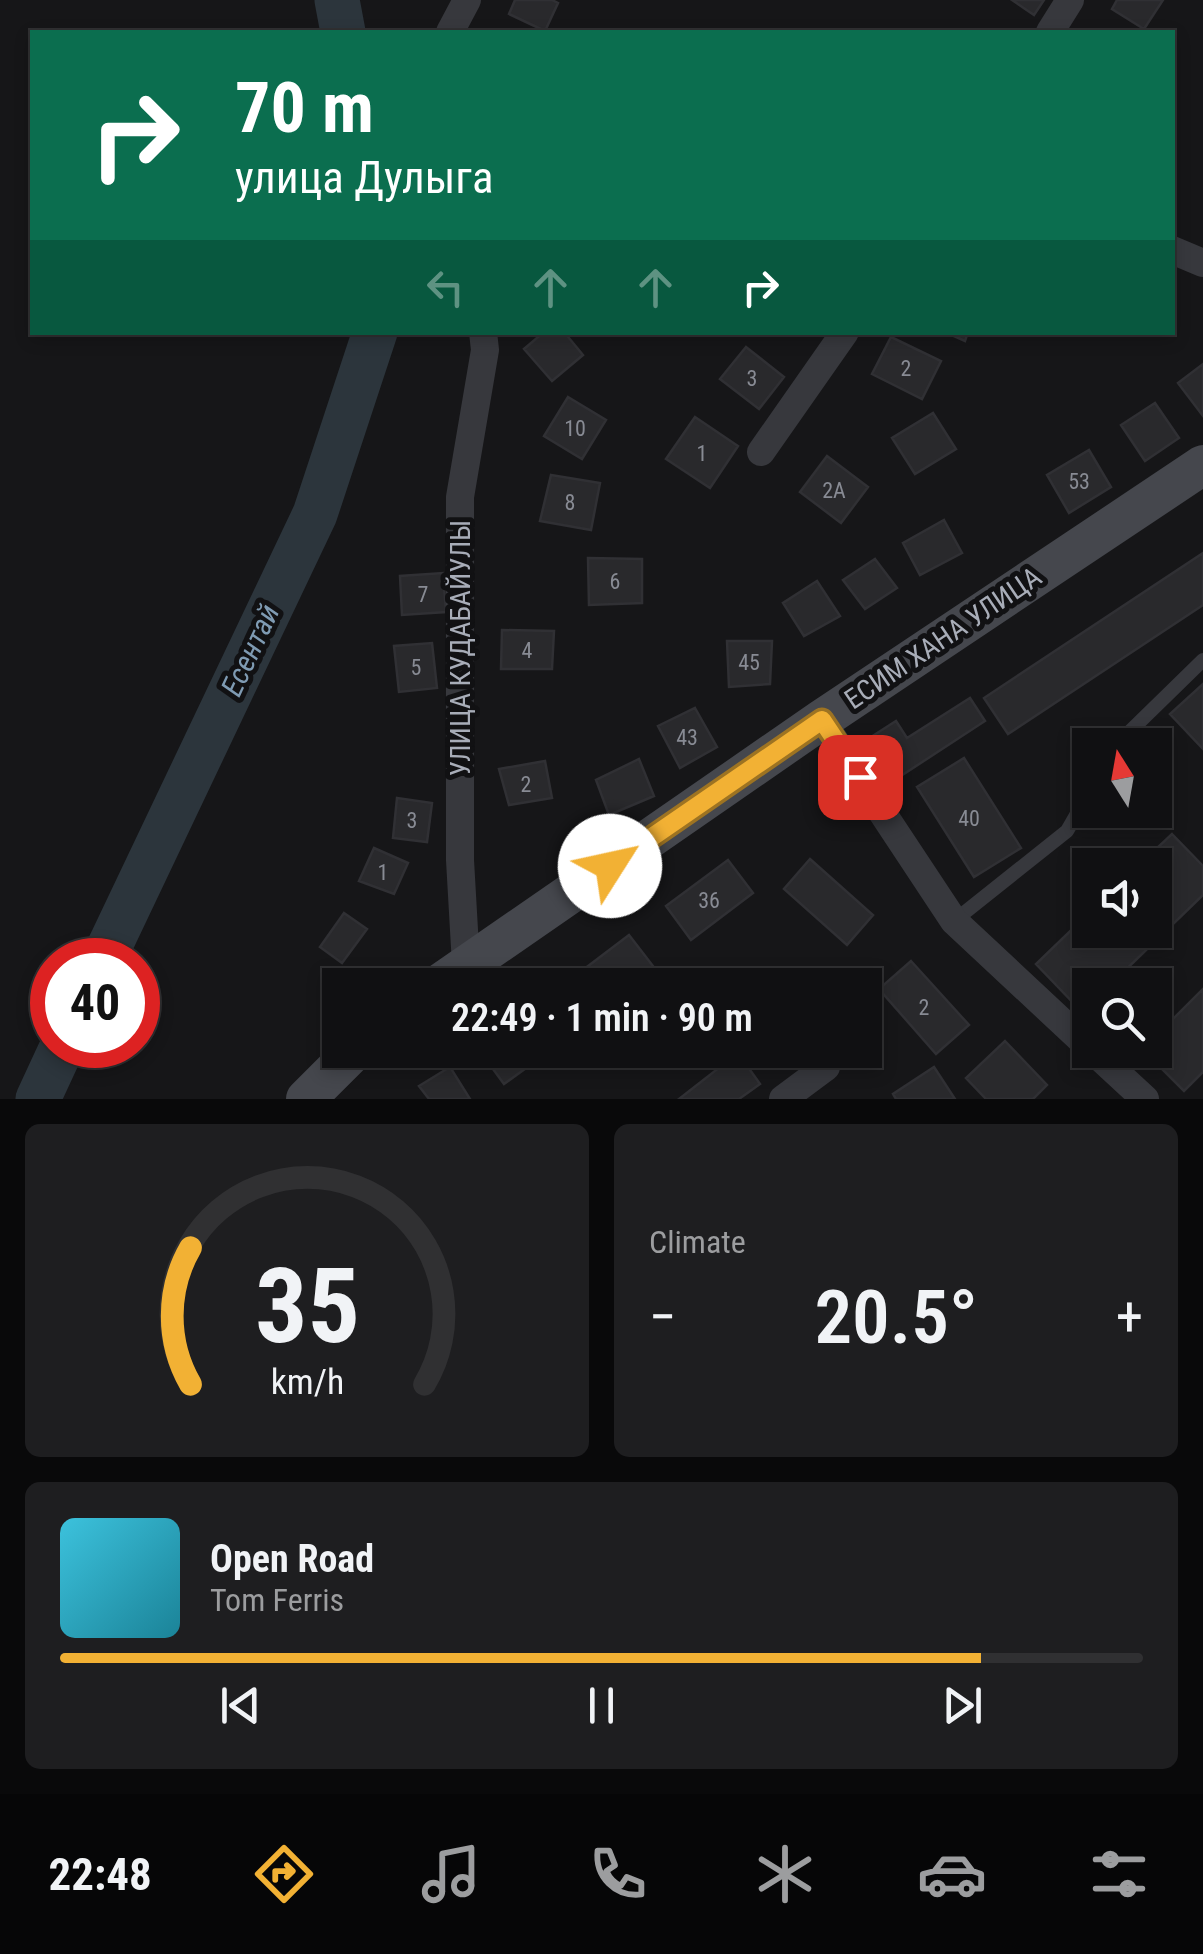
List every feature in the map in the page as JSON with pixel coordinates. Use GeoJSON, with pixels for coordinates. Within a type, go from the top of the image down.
{"type":"FeatureCollection","features":[{"type":"Feature","properties":{"kind":"street"},"geometry":{"type":"LineString","coordinates":[[451,30],[467,0]]}},
{"type":"Feature","properties":{"kind":"street"},"geometry":{"type":"LineString","coordinates":[[1051,30],[1070,0]]}},
{"type":"Feature","properties":{"kind":"street"},"geometry":{"type":"LineString","coordinates":[[1175,251],[1203,263]]}},
{"type":"Feature","properties":{"kind":"street","name":"УЛИЦА КУДАБАЙУЛЫ"},"geometry":{"type":"LineString","coordinates":[[452,968],[460,860],[460,497],[485,350],[484,335]]}},
{"type":"Feature","properties":{"kind":"street"},"geometry":{"type":"LineString","coordinates":[[761,452],[842,335]]}},
{"type":"Feature","properties":{"kind":"street","name":"ЕСИМ ХАНА УЛИЦА"},"geometry":{"type":"LineString","coordinates":[[462,968],[822,720],[1203,465]]}},
{"type":"Feature","properties":{"kind":"street"},"geometry":{"type":"LineString","coordinates":[[822,720],[954,921],[1072,1031]]}},
{"type":"Feature","properties":{"kind":"street"},"geometry":{"type":"LineString","coordinates":[[306,1099],[337,1068]]}},
{"type":"Feature","properties":{"kind":"street"},"geometry":{"type":"LineString","coordinates":[[783,1099],[823,1068]]}},
{"type":"Feature","properties":{"kind":"street"},"geometry":{"type":"LineString","coordinates":[[1112,1068],[1145,1099]]}},
{"type":"Feature","properties":{"kind":"lane"},"geometry":{"type":"LineString","coordinates":[[1133,728],[1203,660]]}},
{"type":"Feature","properties":{"kind":"lane"},"geometry":{"type":"LineString","coordinates":[[954,921],[1067,831],[1072,822]]}},
{"type":"Feature","properties":{"kind":"building"},"geometry":{"type":"Polygon","coordinates":[[[515,0],[558,3],[545,30],[509,14],[515,0]]]}},
{"type":"Feature","properties":{"kind":"building"},"geometry":{"type":"Polygon","coordinates":[[[1012,0],[1044,0],[1034,15],[1012,0]]]}},
{"type":"Feature","properties":{"kind":"building"},"geometry":{"type":"Polygon","coordinates":[[[1117,0],[1163,0],[1144,29],[1112,9],[1117,0]]]}},
{"type":"Feature","properties":{"kind":"building"},"geometry":{"type":"Polygon","coordinates":[[[540,335],[566,335],[583,355],[552,381],[524,349],[540,335]]]}},
{"type":"Feature","properties":{"kind":"building"},"geometry":{"type":"Polygon","coordinates":[[[891,337],[941,361],[922,399],[872,374],[891,337]]]}},
{"type":"Feature","properties":{"kind":"building"},"geometry":{"type":"Polygon","coordinates":[[[746,347],[784,377],[759,409],[720,379],[746,347]]]}},
{"type":"Feature","properties":{"kind":"building"},"geometry":{"type":"Polygon","coordinates":[[[1203,364],[1203,416],[1178,383],[1203,364]]]}},
{"type":"Feature","properties":{"kind":"building"},"geometry":{"type":"Polygon","coordinates":[[[568,397],[606,420],[582,459],[544,436],[568,397]]]}},
{"type":"Feature","properties":{"kind":"building"},"geometry":{"type":"Polygon","coordinates":[[[1155,403],[1179,438],[1145,461],[1121,425],[1155,403]]]}},
{"type":"Feature","properties":{"kind":"building"},"geometry":{"type":"Polygon","coordinates":[[[933,413],[956,449],[915,474],[892,438],[933,413]]]}},
{"type":"Feature","properties":{"kind":"building"},"geometry":{"type":"Polygon","coordinates":[[[695,417],[738,446],[710,488],[666,459],[695,417]]]}},
{"type":"Feature","properties":{"kind":"building"},"geometry":{"type":"Polygon","coordinates":[[[1089,450],[1111,487],[1069,513],[1047,475],[1089,450]]]}},
{"type":"Feature","properties":{"kind":"building"},"geometry":{"type":"Polygon","coordinates":[[[827,456],[868,487],[841,523],[800,492],[827,456]]]}},
{"type":"Feature","properties":{"kind":"building"},"geometry":{"type":"Polygon","coordinates":[[[551,475],[600,483],[591,530],[540,521],[551,475]]]}},
{"type":"Feature","properties":{"kind":"building"},"geometry":{"type":"Polygon","coordinates":[[[944,520],[962,553],[920,575],[903,543],[944,520]]]}},
{"type":"Feature","properties":{"kind":"building"},"geometry":{"type":"Polygon","coordinates":[[[1203,553],[1203,605],[1008,734],[984,698],[1203,553]]]}},
{"type":"Feature","properties":{"kind":"building"},"geometry":{"type":"Polygon","coordinates":[[[588,558],[642,559],[642,603],[589,605],[588,558]]]}},
{"type":"Feature","properties":{"kind":"building"},"geometry":{"type":"Polygon","coordinates":[[[875,559],[897,588],[865,609],[843,580],[875,559]]]}},
{"type":"Feature","properties":{"kind":"building"},"geometry":{"type":"Polygon","coordinates":[[[443,573],[446,612],[402,615],[400,576],[443,573]]]}},
{"type":"Feature","properties":{"kind":"building"},"geometry":{"type":"Polygon","coordinates":[[[817,581],[840,616],[804,636],[783,603],[817,581]]]}},
{"type":"Feature","properties":{"kind":"building"},"geometry":{"type":"Polygon","coordinates":[[[502,630],[554,631],[552,669],[501,669],[502,630]]]}},
{"type":"Feature","properties":{"kind":"building"},"geometry":{"type":"Polygon","coordinates":[[[727,641],[772,641],[770,684],[729,687],[727,641]]]}},
{"type":"Feature","properties":{"kind":"building"},"geometry":{"type":"Polygon","coordinates":[[[432,643],[437,688],[399,692],[394,646],[432,643]]]}},
{"type":"Feature","properties":{"kind":"building"},"geometry":{"type":"Polygon","coordinates":[[[1203,684],[1203,749],[1170,714],[1203,684]]]}},
{"type":"Feature","properties":{"kind":"building"},"geometry":{"type":"Polygon","coordinates":[[[970,698],[985,721],[887,785],[860,744],[896,721],[907,738],[970,698]]]}},
{"type":"Feature","properties":{"kind":"building"},"geometry":{"type":"Polygon","coordinates":[[[695,708],[717,747],[680,768],[658,726],[695,708]]]}},
{"type":"Feature","properties":{"kind":"building"},"geometry":{"type":"Polygon","coordinates":[[[964,758],[1021,848],[974,877],[917,787],[964,758]]]}},
{"type":"Feature","properties":{"kind":"building"},"geometry":{"type":"Polygon","coordinates":[[[639,759],[654,796],[609,815],[596,780],[639,759]]]}},
{"type":"Feature","properties":{"kind":"building"},"geometry":{"type":"Polygon","coordinates":[[[545,761],[552,798],[509,805],[499,769],[545,761]]]}},
{"type":"Feature","properties":{"kind":"building"},"geometry":{"type":"Polygon","coordinates":[[[397,798],[432,803],[427,842],[393,838],[397,798]]]}},
{"type":"Feature","properties":{"kind":"building"},"geometry":{"type":"Polygon","coordinates":[[[1172,834],[1203,866],[1203,895],[1172,925],[1172,848],[1157,848],[1172,834]]]}},
{"type":"Feature","properties":{"kind":"building"},"geometry":{"type":"Polygon","coordinates":[[[374,848],[408,863],[394,894],[359,881],[374,848]]]}},
{"type":"Feature","properties":{"kind":"building"},"geometry":{"type":"Polygon","coordinates":[[[810,859],[873,915],[847,945],[784,889],[810,859]]]}},
{"type":"Feature","properties":{"kind":"building"},"geometry":{"type":"Polygon","coordinates":[[[728,860],[753,893],[691,940],[666,906],[728,860]]]}},
{"type":"Feature","properties":{"kind":"building"},"geometry":{"type":"Polygon","coordinates":[[[344,913],[367,929],[342,963],[320,947],[344,913]]]}},
{"type":"Feature","properties":{"kind":"building"},"geometry":{"type":"Polygon","coordinates":[[[1072,929],[1072,948],[1148,948],[1128,968],[1072,968],[1072,1002],[1036,964],[1072,929]]]}},
{"type":"Feature","properties":{"kind":"building"},"geometry":{"type":"Polygon","coordinates":[[[629,935],[654,968],[586,968],[629,935]]]}},
{"type":"Feature","properties":{"kind":"building"},"geometry":{"type":"Polygon","coordinates":[[[911,961],[969,1025],[936,1054],[882,992],[882,986],[911,961]]]}},
{"type":"Feature","properties":{"kind":"building"},"geometry":{"type":"Polygon","coordinates":[[[1203,989],[1203,1072],[1184,1091],[1161,1068],[1172,1068],[1172,1020],[1203,989]]]}},
{"type":"Feature","properties":{"kind":"building"},"geometry":{"type":"Polygon","coordinates":[[[1005,1041],[1047,1085],[1033,1099],[986,1099],[966,1078],[1005,1041]]]}},
{"type":"Feature","properties":{"kind":"building"},"geometry":{"type":"Polygon","coordinates":[[[934,1067],[955,1099],[896,1099],[893,1094],[934,1067]]]}},
{"type":"Feature","properties":{"kind":"building"},"geometry":{"type":"Polygon","coordinates":[[[451,1068],[470,1099],[429,1099],[419,1086],[451,1068]]]}},
{"type":"Feature","properties":{"kind":"building"},"geometry":{"type":"Polygon","coordinates":[[[492,1068],[526,1068],[504,1084],[492,1068]]]}},
{"type":"Feature","properties":{"kind":"building"},"geometry":{"type":"Polygon","coordinates":[[[719,1068],[749,1068],[760,1084],[739,1099],[679,1099],[719,1068]]]}},
{"type":"Feature","properties":{"kind":"waterway","name":"Есентай"},"geometry":{"type":"LineString","coordinates":[[337,0],[343,30]]}},
{"type":"Feature","properties":{"kind":"waterway","name":"Есентай"},"geometry":{"type":"LineString","coordinates":[[113,938],[315,514],[374,335]]}},
{"type":"Feature","properties":{"kind":"waterway","name":"Есентай"},"geometry":{"type":"LineString","coordinates":[[38,1099],[52,1068]]}},
{"type":"Feature","properties":{"kind":"route"},"geometry":{"type":"LineString","coordinates":[[610,866],[822,720],[860,777]]}}]}
